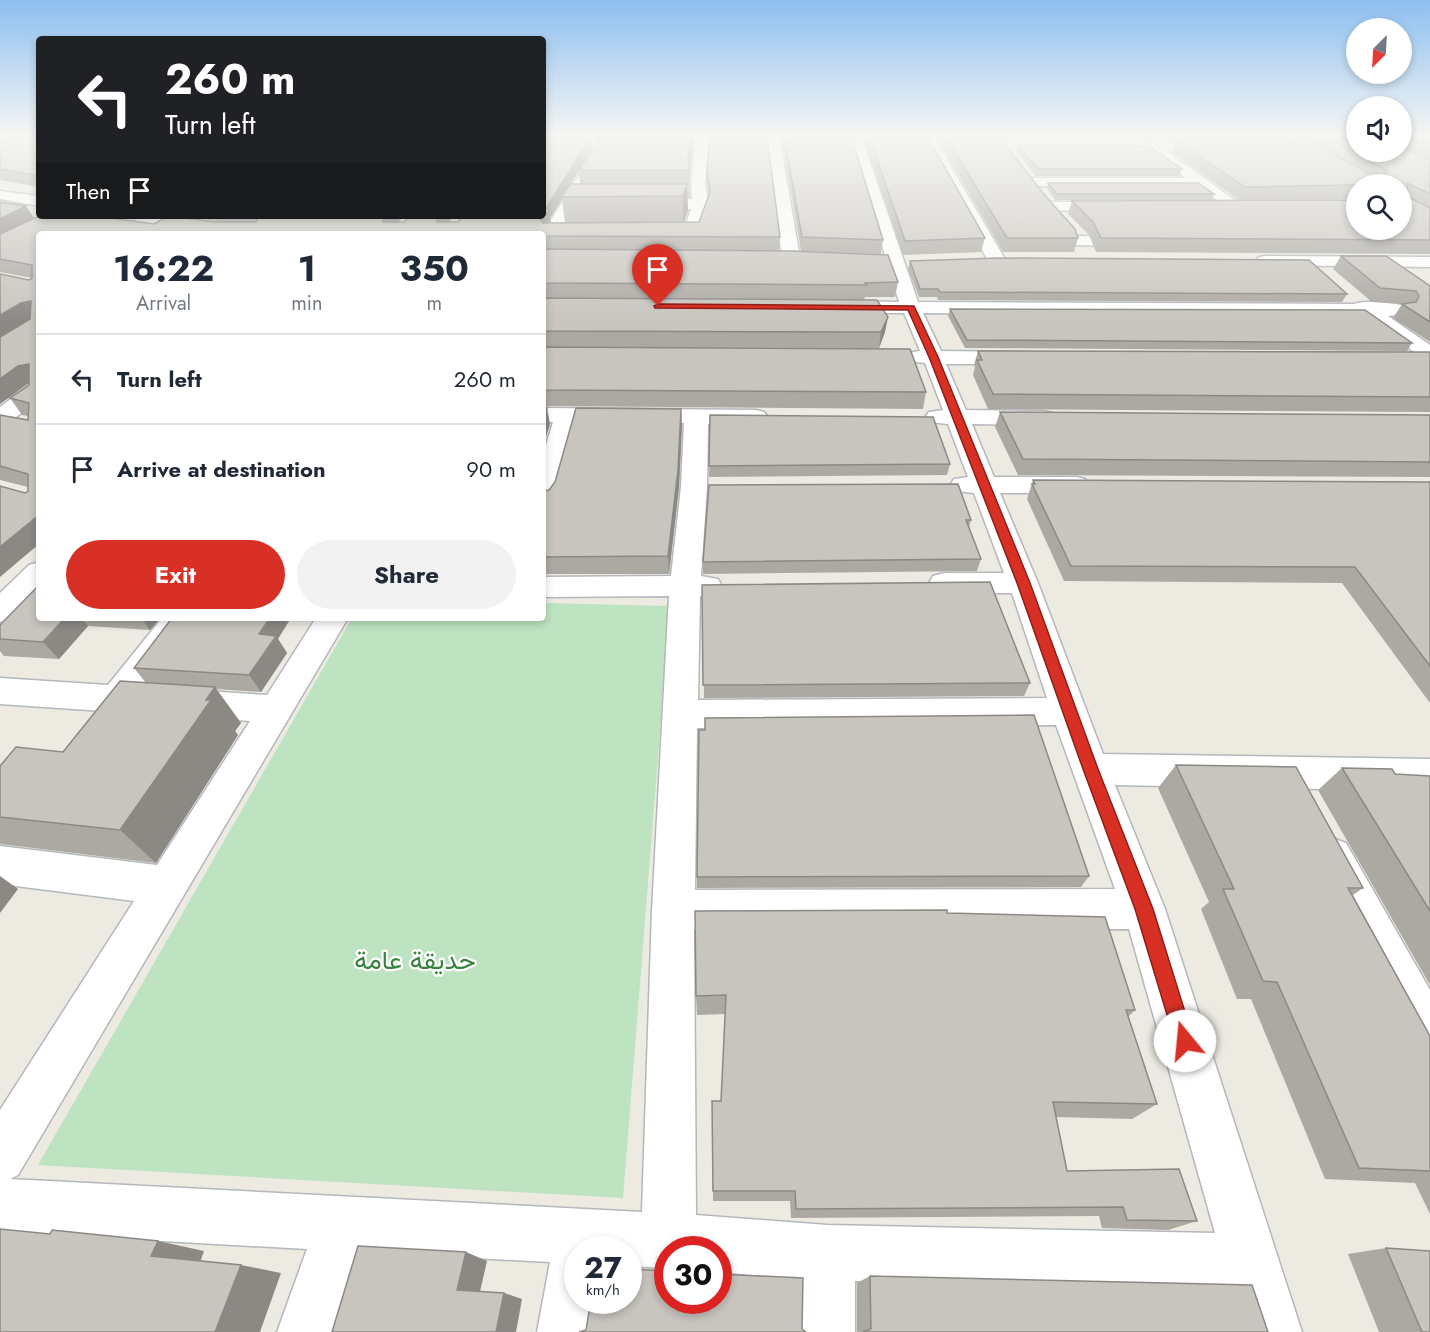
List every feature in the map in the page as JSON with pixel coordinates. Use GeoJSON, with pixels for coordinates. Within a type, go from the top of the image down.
{"type":"FeatureCollection","features":[{"type":"Feature","properties":{"kind":"street"},"geometry":{"type":"LineString","coordinates":[[21,198],[36,201]]}},
{"type":"Feature","properties":{"kind":"street"},"geometry":{"type":"LineString","coordinates":[[547,238],[573,198]]}},
{"type":"Feature","properties":{"kind":"street"},"geometry":{"type":"LineString","coordinates":[[687,234],[700,204],[698,198]]}},
{"type":"Feature","properties":{"kind":"street"},"geometry":{"type":"LineString","coordinates":[[768,258],[797,258],[785,198]]}},
{"type":"Feature","properties":{"kind":"street"},"geometry":{"type":"LineString","coordinates":[[874,198],[911,308],[933,357],[1023,583],[1090,769],[1144,909],[1273,1332]]}},
{"type":"Feature","properties":{"kind":"street"},"geometry":{"type":"LineString","coordinates":[[965,198],[1002,259],[973,260]]}},
{"type":"Feature","properties":{"kind":"street"},"geometry":{"type":"LineString","coordinates":[[1044,198],[1073,233],[1088,260]]}},
{"type":"Feature","properties":{"kind":"street"},"geometry":{"type":"LineString","coordinates":[[1211,206],[1240,206],[1228,198]]}},
{"type":"Feature","properties":{"kind":"street"},"geometry":{"type":"LineString","coordinates":[[568,204],[590,204]]}},
{"type":"Feature","properties":{"kind":"street"},"geometry":{"type":"LineString","coordinates":[[623,204],[700,204]]}},
{"type":"Feature","properties":{"kind":"street"},"geometry":{"type":"LineString","coordinates":[[1050,207],[1130,207]]}},
{"type":"Feature","properties":{"kind":"street"},"geometry":{"type":"LineString","coordinates":[[185,219],[240,231]]}},
{"type":"Feature","properties":{"kind":"street"},"geometry":{"type":"LineString","coordinates":[[547,238],[574,232]]}},
{"type":"Feature","properties":{"kind":"street"},"geometry":{"type":"LineString","coordinates":[[1073,233],[1151,242]]}},
{"type":"Feature","properties":{"kind":"street"},"geometry":{"type":"LineString","coordinates":[[871,261],[916,261]]}},
{"type":"Feature","properties":{"kind":"street"},"geometry":{"type":"LineString","coordinates":[[1251,261],[1430,262]]}},
{"type":"Feature","properties":{"kind":"street"},"geometry":{"type":"LineString","coordinates":[[1310,261],[1366,310],[1430,354]]}},
{"type":"Feature","properties":{"kind":"street"},"geometry":{"type":"LineString","coordinates":[[816,307],[1398,310]]}},
{"type":"Feature","properties":{"kind":"street"},"geometry":{"type":"LineString","coordinates":[[898,357],[1040,358]]}},
{"type":"Feature","properties":{"kind":"street"},"geometry":{"type":"LineString","coordinates":[[1406,359],[1430,359]]}},
{"type":"Feature","properties":{"kind":"street"},"geometry":{"type":"LineString","coordinates":[[0,418],[36,391]]}},
{"type":"Feature","properties":{"kind":"street"},"geometry":{"type":"LineString","coordinates":[[546,478],[555,415],[778,417]]}},
{"type":"Feature","properties":{"kind":"street"},"geometry":{"type":"LineString","coordinates":[[669,1236],[673,910],[686,586],[706,487],[696,417]]}},
{"type":"Feature","properties":{"kind":"street"},"geometry":{"type":"LineString","coordinates":[[920,417],[1062,418]]}},
{"type":"Feature","properties":{"kind":"street"},"geometry":{"type":"LineString","coordinates":[[0,418],[29,426]]}},
{"type":"Feature","properties":{"kind":"street"},"geometry":{"type":"LineString","coordinates":[[937,485],[1101,486]]}},
{"type":"Feature","properties":{"kind":"street"},"geometry":{"type":"LineString","coordinates":[[5,600],[36,574]]}},
{"type":"Feature","properties":{"kind":"street"},"geometry":{"type":"LineString","coordinates":[[919,584],[1023,583]]}},
{"type":"Feature","properties":{"kind":"street"},"geometry":{"type":"LineString","coordinates":[[546,587],[732,586]]}},
{"type":"Feature","properties":{"kind":"street"},"geometry":{"type":"LineString","coordinates":[[115,700],[177,621]]}},
{"type":"Feature","properties":{"kind":"street"},"geometry":{"type":"LineString","coordinates":[[4,1143],[167,886],[330,621]]}},
{"type":"Feature","properties":{"kind":"street"},"geometry":{"type":"LineString","coordinates":[[0,691],[276,709]]}},
{"type":"Feature","properties":{"kind":"street"},"geometry":{"type":"LineString","coordinates":[[681,714],[1070,711]]}},
{"type":"Feature","properties":{"kind":"street"},"geometry":{"type":"LineString","coordinates":[[1090,769],[1285,771],[1430,776]]}},
{"type":"Feature","properties":{"kind":"street"},"geometry":{"type":"LineString","coordinates":[[1285,771],[1430,1036]]}},
{"type":"Feature","properties":{"kind":"street"},"geometry":{"type":"LineString","coordinates":[[0,865],[167,886]]}},
{"type":"Feature","properties":{"kind":"street"},"geometry":{"type":"LineString","coordinates":[[673,910],[1144,909]]}},
{"type":"Feature","properties":{"kind":"street"},"geometry":{"type":"LineString","coordinates":[[0,1205],[343,1223],[564,1246]]}},
{"type":"Feature","properties":{"kind":"street"},"geometry":{"type":"LineString","coordinates":[[306,1332],[343,1223]]}},
{"type":"Feature","properties":{"kind":"street"},"geometry":{"type":"LineString","coordinates":[[732,1245],[827,1252],[1252,1262]]}},
{"type":"Feature","properties":{"kind":"street"},"geometry":{"type":"LineString","coordinates":[[826,1332],[827,1252]]}},
{"type":"Feature","properties":{"kind":"street"},"geometry":{"type":"LineString","coordinates":[[566,1332],[569,1314]]}},
{"type":"Feature","properties":{"kind":"green space","name":"حديقة عامة"},"geometry":{"type":"Polygon","coordinates":[[[546,603],[670,606],[623,1198],[38,1165],[350,621],[546,621],[546,603]]]}},
{"type":"Feature","properties":{"kind":"building"},"geometry":{"type":"Polygon","coordinates":[[[546,198],[552,198],[546,208],[546,198]]]}},
{"type":"Feature","properties":{"kind":"building"},"geometry":{"type":"Polygon","coordinates":[[[708,198],[775,198],[780,237],[546,236],[546,231],[36,231],[36,517],[0,547],[0,486],[25,493],[28,491],[28,474],[0,466],[0,415],[28,420],[29,403],[10,398],[29,385],[29,364],[18,366],[0,379],[0,337],[30,319],[31,301],[21,303],[0,315],[0,274],[29,280],[32,278],[32,265],[0,259],[0,234],[36,217],[118,219],[154,224],[163,219],[216,222],[256,222],[258,219],[383,219],[383,222],[404,222],[407,219],[437,219],[437,222],[458,222],[460,219],[540,219],[543,223],[699,222],[708,198]]]}},
{"type":"Feature","properties":{"kind":"building"},"geometry":{"type":"Polygon","coordinates":[[[795,198],[870,198],[883,240],[802,237],[795,198]]]}},
{"type":"Feature","properties":{"kind":"building"},"geometry":{"type":"Polygon","coordinates":[[[890,198],[962,198],[985,238],[905,241],[890,198]]]}},
{"type":"Feature","properties":{"kind":"building"},"geometry":{"type":"Polygon","coordinates":[[[983,198],[1047,198],[1075,229],[1078,238],[1007,238],[983,198]]]}},
{"type":"Feature","properties":{"kind":"building"},"geometry":{"type":"Polygon","coordinates":[[[1412,199],[1430,208],[1430,240],[1412,240],[1412,199]]]}},
{"type":"Feature","properties":{"kind":"building"},"geometry":{"type":"Polygon","coordinates":[[[1346,200],[1346,239],[1101,238],[1093,222],[1072,201],[1346,200]]]}},
{"type":"Feature","properties":{"kind":"building"},"geometry":{"type":"Polygon","coordinates":[[[0,202],[26,206],[0,219],[0,202]]]}},
{"type":"Feature","properties":{"kind":"building"},"geometry":{"type":"Polygon","coordinates":[[[546,249],[792,251],[888,255],[898,282],[865,283],[867,285],[546,283],[546,249]]]}},
{"type":"Feature","properties":{"kind":"building"},"geometry":{"type":"Polygon","coordinates":[[[1341,256],[1386,256],[1430,286],[1430,322],[1402,304],[1416,302],[1419,296],[1416,291],[1380,288],[1341,256]]]}},
{"type":"Feature","properties":{"kind":"building"},"geometry":{"type":"Polygon","coordinates":[[[998,258],[1309,260],[1347,294],[940,292],[938,289],[920,289],[910,261],[998,258]]]}},
{"type":"Feature","properties":{"kind":"building"},"geometry":{"type":"Polygon","coordinates":[[[546,298],[877,300],[888,317],[881,332],[546,331],[546,298]]]}},
{"type":"Feature","properties":{"kind":"building"},"geometry":{"type":"Polygon","coordinates":[[[950,309],[1365,310],[1412,343],[967,340],[950,309]]]}},
{"type":"Feature","properties":{"kind":"building"},"geometry":{"type":"Polygon","coordinates":[[[546,347],[910,349],[926,392],[546,390],[546,347]]]}},
{"type":"Feature","properties":{"kind":"building"},"geometry":{"type":"Polygon","coordinates":[[[978,351],[1430,352],[1430,397],[993,394],[977,360],[982,360],[978,351]]]}},
{"type":"Feature","properties":{"kind":"building"},"geometry":{"type":"Polygon","coordinates":[[[576,408],[681,409],[678,470],[668,556],[546,557],[546,490],[555,482],[576,408]]]}},
{"type":"Feature","properties":{"kind":"building"},"geometry":{"type":"Polygon","coordinates":[[[1000,412],[1430,415],[1430,462],[1023,459],[1000,412]]]}},
{"type":"Feature","properties":{"kind":"building"},"geometry":{"type":"Polygon","coordinates":[[[710,415],[933,417],[950,464],[709,466],[710,415]]]}},
{"type":"Feature","properties":{"kind":"building"},"geometry":{"type":"Polygon","coordinates":[[[1033,480],[1430,482],[1430,666],[1355,567],[1071,566],[1032,484],[1035,484],[1033,480]]]}},
{"type":"Feature","properties":{"kind":"building"},"geometry":{"type":"Polygon","coordinates":[[[958,484],[971,520],[966,520],[981,559],[703,562],[709,485],[958,484]]]}},
{"type":"Feature","properties":{"kind":"building"},"geometry":{"type":"Polygon","coordinates":[[[990,582],[1030,683],[703,685],[702,585],[990,582]]]}},
{"type":"Feature","properties":{"kind":"building"},"geometry":{"type":"Polygon","coordinates":[[[36,588],[36,621],[62,621],[43,642],[0,639],[0,625],[36,588]]]}},
{"type":"Feature","properties":{"kind":"building"},"geometry":{"type":"Polygon","coordinates":[[[170,621],[268,621],[259,634],[276,636],[249,675],[134,668],[170,621]]]}},
{"type":"Feature","properties":{"kind":"building"},"geometry":{"type":"Polygon","coordinates":[[[120,681],[215,687],[206,700],[211,700],[120,830],[0,817],[0,766],[16,747],[63,752],[120,681]]]}},
{"type":"Feature","properties":{"kind":"building"},"geometry":{"type":"Polygon","coordinates":[[[1034,715],[1089,876],[697,877],[699,730],[705,730],[705,718],[1034,715]]]}},
{"type":"Feature","properties":{"kind":"building"},"geometry":{"type":"Polygon","coordinates":[[[1176,765],[1296,767],[1363,888],[1348,888],[1430,1036],[1430,1171],[1359,1168],[1277,982],[1263,981],[1223,889],[1234,889],[1176,765]]]}},
{"type":"Feature","properties":{"kind":"building"},"geometry":{"type":"Polygon","coordinates":[[[1342,768],[1392,769],[1395,774],[1430,776],[1430,911],[1342,768]]]}},
{"type":"Feature","properties":{"kind":"building"},"geometry":{"type":"Polygon","coordinates":[[[947,910],[947,913],[1105,917],[1135,1010],[1126,1010],[1157,1104],[1053,1102],[1067,1171],[1179,1169],[1197,1221],[1127,1220],[1123,1207],[796,1209],[795,1191],[713,1191],[712,1101],[721,1101],[726,995],[696,996],[695,911],[947,910]]]}},
{"type":"Feature","properties":{"kind":"building"},"geometry":{"type":"Polygon","coordinates":[[[0,1229],[50,1234],[52,1230],[158,1241],[151,1256],[241,1265],[215,1332],[0,1332],[0,1229]]]}},
{"type":"Feature","properties":{"kind":"building"},"geometry":{"type":"Polygon","coordinates":[[[358,1246],[466,1252],[457,1290],[504,1293],[496,1332],[332,1332],[358,1246]]]}},
{"type":"Feature","properties":{"kind":"building"},"geometry":{"type":"Polygon","coordinates":[[[1386,1248],[1430,1251],[1430,1332],[1422,1332],[1386,1248]]]}},
{"type":"Feature","properties":{"kind":"building"},"geometry":{"type":"Polygon","coordinates":[[[642,1270],[654,1270],[654,1314],[732,1314],[732,1275],[803,1278],[802,1329],[806,1332],[579,1332],[586,1330],[589,1314],[642,1314],[642,1270]]]}},
{"type":"Feature","properties":{"kind":"building"},"geometry":{"type":"Polygon","coordinates":[[[870,1276],[1252,1285],[1268,1332],[863,1332],[871,1329],[870,1276]]]}},
{"type":"Feature","properties":{"kind":"route"},"geometry":{"type":"LineString","coordinates":[[658,306],[911,308],[933,357],[1023,583],[1090,769],[1144,909],[1185,1041]]}}]}
